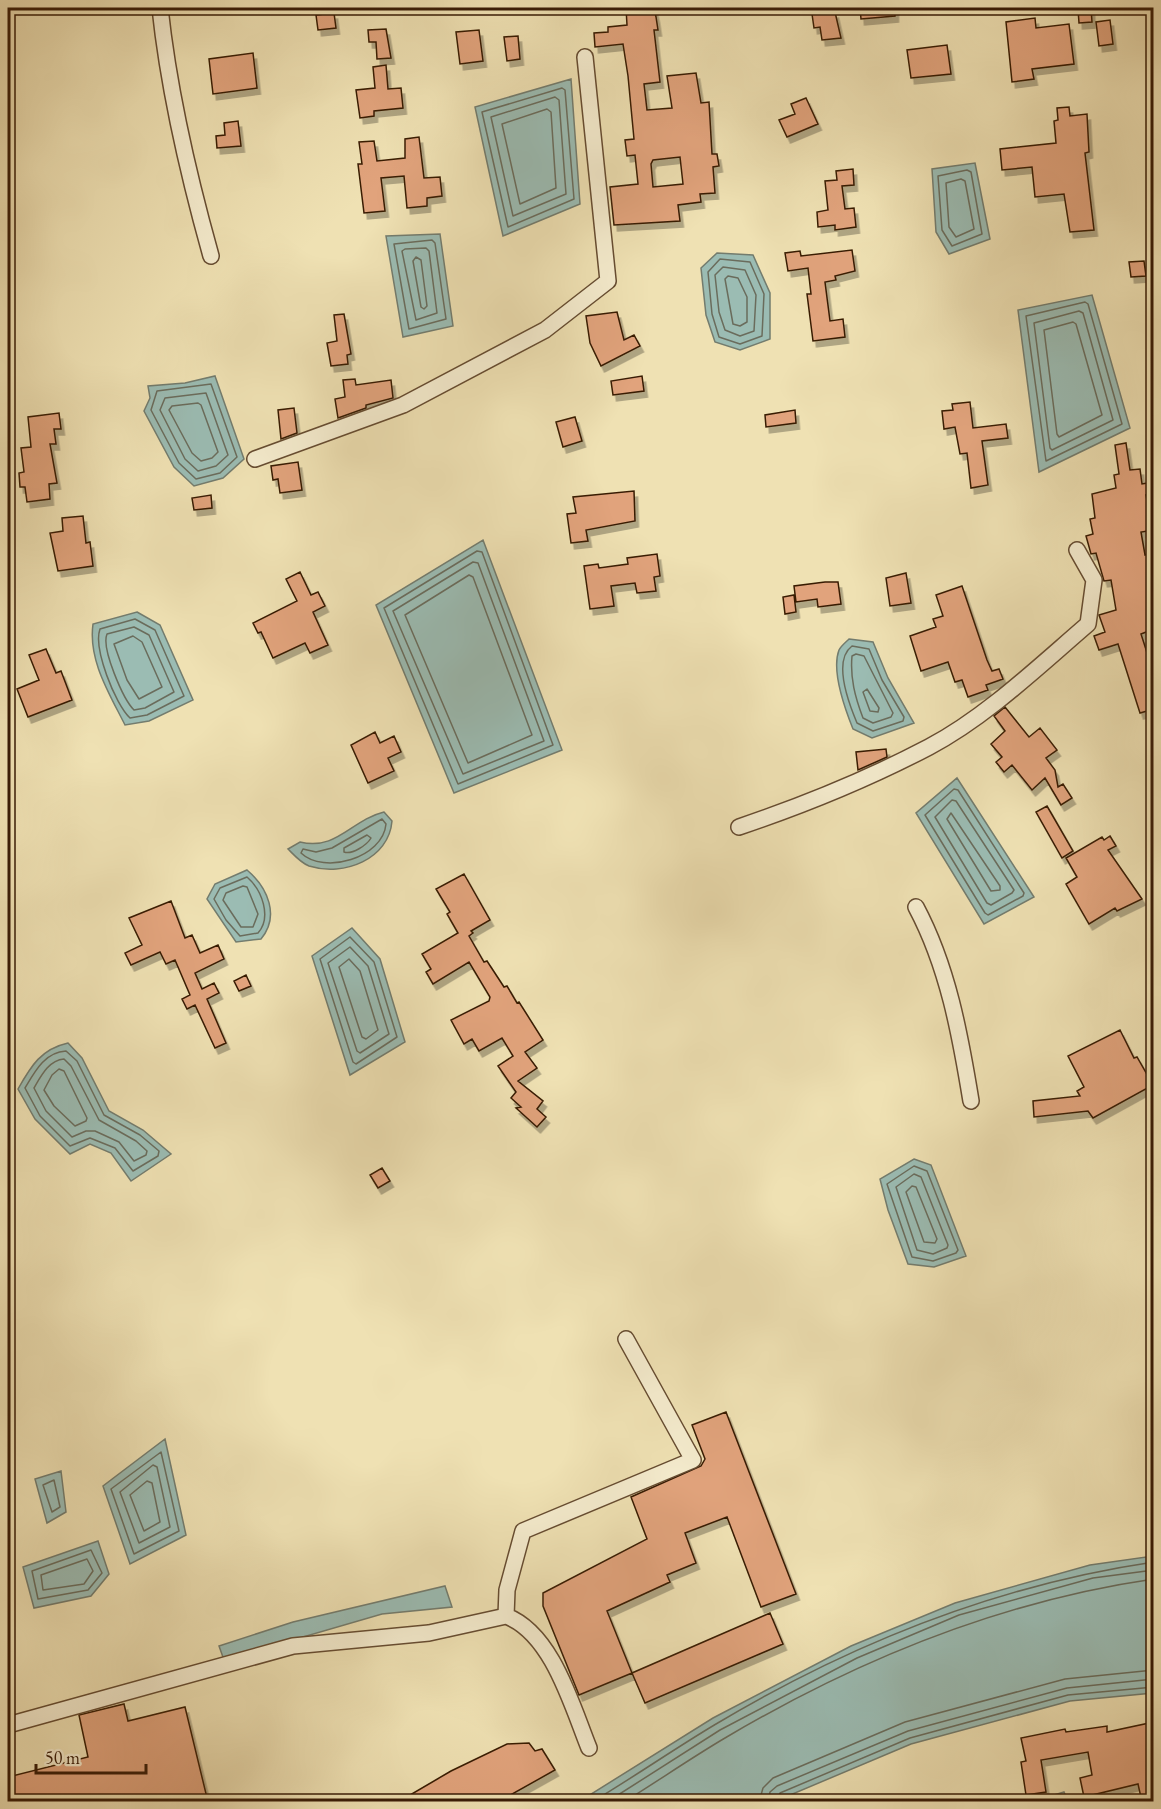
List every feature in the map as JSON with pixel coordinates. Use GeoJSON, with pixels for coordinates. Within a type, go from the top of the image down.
{"type":"FeatureCollection","features":[{"type":"Feature","properties":{"kind":"street"},"geometry":{"type":"LineString","coordinates":[[160,8],[167,72],[178,129],[211,256]]}},
{"type":"Feature","properties":{"kind":"street"},"geometry":{"type":"LineString","coordinates":[[255,459],[403,405],[545,330],[608,281],[585,57]]}},
{"type":"Feature","properties":{"kind":"street"},"geometry":{"type":"LineString","coordinates":[[739,827],[807,803],[930,747],[1006,695],[1088,624],[1094,580],[1077,550]]}},
{"type":"Feature","properties":{"kind":"street"},"geometry":{"type":"LineString","coordinates":[[916,907],[928,931],[956,1018],[971,1101]]}},
{"type":"Feature","properties":{"kind":"street"},"geometry":{"type":"LineString","coordinates":[[506,1616],[507,1590],[523,1531],[693,1460],[626,1339]]}},
{"type":"Feature","properties":{"kind":"street"},"geometry":{"type":"LineString","coordinates":[[8,1725],[293,1646],[429,1634],[506,1616],[521,1622],[557,1666],[589,1748]]}},
{"type":"Feature","properties":{"kind":"water"},"geometry":{"type":"Polygon","coordinates":[[[571,79],[580,204],[503,236],[475,107],[571,79]]]}},
{"type":"Feature","properties":{"kind":"water"},"geometry":{"type":"Polygon","coordinates":[[[975,163],[990,239],[949,254],[936,232],[932,169],[975,163]]]}},
{"type":"Feature","properties":{"kind":"water"},"geometry":{"type":"Polygon","coordinates":[[[440,234],[453,326],[403,337],[386,236],[440,234]]]}},
{"type":"Feature","properties":{"kind":"water"},"geometry":{"type":"Polygon","coordinates":[[[717,253],[753,255],[770,293],[770,339],[740,350],[715,342],[706,315],[701,268],[717,253]]]}},
{"type":"Feature","properties":{"kind":"water"},"geometry":{"type":"Polygon","coordinates":[[[1092,295],[1130,428],[1039,472],[1018,310],[1092,295]]]}},
{"type":"Feature","properties":{"kind":"water"},"geometry":{"type":"Polygon","coordinates":[[[215,376],[244,459],[223,478],[194,486],[174,467],[144,411],[150,398],[148,386],[185,383],[215,376]]]}},
{"type":"Feature","properties":{"kind":"water"},"geometry":{"type":"Polygon","coordinates":[[[483,540],[562,750],[454,793],[376,605],[483,540]]]}},
{"type":"Feature","properties":{"kind":"water"},"geometry":{"type":"Polygon","coordinates":[[[137,612],[160,625],[193,700],[149,721],[125,725],[101,676],[92,637],[93,624],[137,612]]]}},
{"type":"Feature","properties":{"kind":"water"},"geometry":{"type":"Polygon","coordinates":[[[849,639],[873,642],[888,678],[914,723],[872,738],[853,729],[840,690],[837,668],[839,650],[849,639]]]}},
{"type":"Feature","properties":{"kind":"water"},"geometry":{"type":"Polygon","coordinates":[[[957,778],[1034,897],[984,924],[916,813],[957,778]]]}},
{"type":"Feature","properties":{"kind":"water"},"geometry":{"type":"Polygon","coordinates":[[[384,812],[392,821],[383,846],[374,855],[350,867],[322,869],[309,866],[288,849],[300,842],[313,844],[334,839],[362,821],[384,812]]]}},
{"type":"Feature","properties":{"kind":"water"},"geometry":{"type":"Polygon","coordinates":[[[247,870],[266,894],[270,921],[261,939],[236,942],[207,899],[215,884],[247,870]]]}},
{"type":"Feature","properties":{"kind":"water"},"geometry":{"type":"Polygon","coordinates":[[[352,928],[380,959],[405,1042],[350,1075],[312,956],[352,928]]]}},
{"type":"Feature","properties":{"kind":"water"},"geometry":{"type":"Polygon","coordinates":[[[68,1043],[82,1058],[109,1111],[143,1130],[171,1154],[131,1181],[111,1153],[90,1144],[70,1154],[35,1119],[18,1089],[44,1054],[68,1043]]]}},
{"type":"Feature","properties":{"kind":"water"},"geometry":{"type":"Polygon","coordinates":[[[914,1159],[931,1165],[966,1256],[934,1267],[908,1264],[888,1210],[880,1179],[914,1159]]]}},
{"type":"Feature","properties":{"kind":"water"},"geometry":{"type":"Polygon","coordinates":[[[165,1439],[186,1535],[130,1564],[103,1486],[165,1439]]]}},
{"type":"Feature","properties":{"kind":"water"},"geometry":{"type":"Polygon","coordinates":[[[61,1471],[66,1512],[47,1523],[35,1479],[61,1471]]]}},
{"type":"Feature","properties":{"kind":"water"},"geometry":{"type":"Polygon","coordinates":[[[98,1541],[109,1574],[91,1596],[34,1608],[23,1567],[98,1541]]]}},
{"type":"Feature","properties":{"kind":"water"},"geometry":{"type":"Polygon","coordinates":[[[1153,1556],[1153,1693],[1070,1701],[911,1744],[776,1801],[580,1801],[713,1718],[851,1646],[955,1603],[1090,1565],[1153,1556]]]}},
{"type":"Feature","properties":{"kind":"water"},"geometry":{"type":"Polygon","coordinates":[[[445,1586],[452,1607],[382,1614],[224,1660],[219,1646],[293,1622],[445,1586]]]}},
{"type":"Feature","properties":{"kind":"water"},"geometry":{"type":"Polygon","coordinates":[[[1064,1792],[1068,1801],[1035,1801],[1064,1792]]]}},
{"type":"Feature","properties":{"kind":"building"},"geometry":{"type":"Polygon","coordinates":[[[626,8],[654,8],[658,30],[654,30],[660,82],[644,84],[647,110],[672,108],[667,76],[696,73],[701,103],[709,102],[712,154],[717,154],[719,166],[713,167],[715,193],[700,194],[701,202],[678,205],[680,221],[614,225],[610,187],[638,184],[635,155],[627,156],[625,140],[634,139],[628,76],[623,44],[595,47],[594,33],[608,32],[608,27],[627,25],[626,8]],[[680,157],[653,160],[651,164],[653,187],[683,184],[680,157]]]}},
{"type":"Feature","properties":{"kind":"building"},"geometry":{"type":"Polygon","coordinates":[[[860,8],[895,8],[895,16],[861,19],[860,8]]]}},
{"type":"Feature","properties":{"kind":"building"},"geometry":{"type":"Polygon","coordinates":[[[1091,8],[1092,22],[1079,23],[1078,9],[1091,8]]]}},
{"type":"Feature","properties":{"kind":"building"},"geometry":{"type":"Polygon","coordinates":[[[835,12],[841,38],[822,40],[820,27],[814,28],[812,14],[835,12]]]}},
{"type":"Feature","properties":{"kind":"building"},"geometry":{"type":"Polygon","coordinates":[[[334,13],[336,28],[318,30],[316,15],[334,13]]]}},
{"type":"Feature","properties":{"kind":"building"},"geometry":{"type":"Polygon","coordinates":[[[1035,18],[1036,28],[1069,24],[1074,64],[1032,69],[1034,79],[1012,82],[1006,22],[1035,18]]]}},
{"type":"Feature","properties":{"kind":"building"},"geometry":{"type":"Polygon","coordinates":[[[1110,20],[1113,44],[1099,46],[1096,22],[1110,20]]]}},
{"type":"Feature","properties":{"kind":"building"},"geometry":{"type":"Polygon","coordinates":[[[386,29],[391,58],[377,59],[376,42],[369,42],[368,30],[386,29]]]}},
{"type":"Feature","properties":{"kind":"building"},"geometry":{"type":"Polygon","coordinates":[[[479,30],[483,61],[460,64],[456,32],[479,30]]]}},
{"type":"Feature","properties":{"kind":"building"},"geometry":{"type":"Polygon","coordinates":[[[518,36],[520,59],[507,61],[504,37],[518,36]]]}},
{"type":"Feature","properties":{"kind":"building"},"geometry":{"type":"Polygon","coordinates":[[[947,45],[951,74],[911,78],[907,50],[947,45]]]}},
{"type":"Feature","properties":{"kind":"building"},"geometry":{"type":"Polygon","coordinates":[[[253,53],[257,88],[213,94],[209,59],[253,53]]]}},
{"type":"Feature","properties":{"kind":"building"},"geometry":{"type":"Polygon","coordinates":[[[386,65],[388,89],[401,88],[403,108],[374,111],[374,116],[360,118],[356,90],[375,88],[373,67],[386,65]]]}},
{"type":"Feature","properties":{"kind":"building"},"geometry":{"type":"Polygon","coordinates":[[[806,98],[818,124],[787,137],[779,120],[795,114],[791,104],[806,98]]]}},
{"type":"Feature","properties":{"kind":"building"},"geometry":{"type":"Polygon","coordinates":[[[1069,107],[1070,116],[1087,114],[1089,152],[1085,153],[1094,230],[1070,232],[1064,194],[1035,197],[1032,167],[1002,170],[1000,149],[1056,143],[1054,121],[1058,120],[1057,108],[1069,107]]]}},
{"type":"Feature","properties":{"kind":"building"},"geometry":{"type":"Polygon","coordinates":[[[238,121],[241,146],[217,148],[216,136],[225,135],[224,123],[238,121]]]}},
{"type":"Feature","properties":{"kind":"building"},"geometry":{"type":"Polygon","coordinates":[[[419,137],[424,178],[440,177],[442,196],[427,198],[427,206],[407,208],[404,176],[381,178],[385,211],[364,213],[358,164],[362,164],[359,142],[374,141],[377,161],[405,158],[405,139],[419,137]]]}},
{"type":"Feature","properties":{"kind":"building"},"geometry":{"type":"Polygon","coordinates":[[[853,169],[854,185],[842,186],[845,209],[854,208],[856,227],[835,230],[835,225],[818,227],[817,212],[828,210],[825,181],[837,180],[836,171],[853,169]]]}},
{"type":"Feature","properties":{"kind":"building"},"geometry":{"type":"Polygon","coordinates":[[[852,250],[855,271],[835,276],[836,280],[825,282],[830,321],[843,319],[845,337],[813,341],[807,294],[811,294],[808,268],[788,271],[785,253],[800,251],[801,256],[852,250]]]}},
{"type":"Feature","properties":{"kind":"building"},"geometry":{"type":"Polygon","coordinates":[[[1144,261],[1146,276],[1131,277],[1129,262],[1144,261]]]}},
{"type":"Feature","properties":{"kind":"building"},"geometry":{"type":"Polygon","coordinates":[[[617,312],[624,340],[634,335],[640,346],[601,366],[590,343],[586,316],[617,312]]]}},
{"type":"Feature","properties":{"kind":"building"},"geometry":{"type":"Polygon","coordinates":[[[344,314],[351,354],[347,355],[348,364],[331,366],[327,343],[337,341],[334,315],[344,314]]]}},
{"type":"Feature","properties":{"kind":"building"},"geometry":{"type":"Polygon","coordinates":[[[642,376],[644,391],[613,395],[611,381],[642,376]]]}},
{"type":"Feature","properties":{"kind":"building"},"geometry":{"type":"Polygon","coordinates":[[[355,379],[356,385],[391,380],[393,398],[366,405],[366,408],[338,418],[335,399],[345,397],[343,380],[355,379]]]}},
{"type":"Feature","properties":{"kind":"building"},"geometry":{"type":"Polygon","coordinates":[[[970,402],[973,428],[1006,424],[1008,438],[982,441],[988,485],[971,488],[967,453],[960,454],[955,427],[944,429],[942,411],[953,410],[952,404],[970,402]]]}},
{"type":"Feature","properties":{"kind":"building"},"geometry":{"type":"Polygon","coordinates":[[[294,408],[297,433],[281,439],[278,410],[294,408]]]}},
{"type":"Feature","properties":{"kind":"building"},"geometry":{"type":"Polygon","coordinates":[[[795,410],[796,423],[766,427],[765,415],[795,410]]]}},
{"type":"Feature","properties":{"kind":"building"},"geometry":{"type":"Polygon","coordinates":[[[59,413],[61,429],[54,429],[56,444],[50,444],[57,483],[49,484],[50,499],[27,502],[25,487],[20,487],[19,473],[24,472],[21,448],[31,447],[28,417],[59,413]]]}},
{"type":"Feature","properties":{"kind":"building"},"geometry":{"type":"Polygon","coordinates":[[[575,417],[582,441],[563,447],[556,422],[575,417]]]}},
{"type":"Feature","properties":{"kind":"building"},"geometry":{"type":"Polygon","coordinates":[[[1126,443],[1130,470],[1140,469],[1142,484],[1154,482],[1154,494],[1146,495],[1150,518],[1154,518],[1154,530],[1141,532],[1145,555],[1154,552],[1154,629],[1141,634],[1149,659],[1154,657],[1154,709],[1140,713],[1118,644],[1099,650],[1094,636],[1105,632],[1099,615],[1116,610],[1111,580],[1104,581],[1096,553],[1091,554],[1086,536],[1093,534],[1090,519],[1095,518],[1092,494],[1116,488],[1114,475],[1119,474],[1115,445],[1126,443]]]}},
{"type":"Feature","properties":{"kind":"building"},"geometry":{"type":"Polygon","coordinates":[[[298,462],[302,490],[280,493],[278,479],[273,480],[271,466],[298,462]]]}},
{"type":"Feature","properties":{"kind":"building"},"geometry":{"type":"Polygon","coordinates":[[[634,491],[635,521],[586,530],[588,541],[571,543],[567,514],[576,513],[573,497],[634,491]]]}},
{"type":"Feature","properties":{"kind":"building"},"geometry":{"type":"Polygon","coordinates":[[[211,495],[212,508],[194,510],[192,498],[211,495]]]}},
{"type":"Feature","properties":{"kind":"building"},"geometry":{"type":"Polygon","coordinates":[[[83,516],[86,543],[90,542],[93,566],[58,571],[50,533],[63,531],[62,518],[83,516]]]}},
{"type":"Feature","properties":{"kind":"building"},"geometry":{"type":"Polygon","coordinates":[[[657,554],[660,576],[654,577],[656,591],[637,593],[635,583],[611,586],[614,606],[590,609],[584,566],[598,564],[599,568],[628,564],[627,558],[657,554]]]}},
{"type":"Feature","properties":{"kind":"building"},"geometry":{"type":"Polygon","coordinates":[[[300,572],[311,595],[318,592],[325,606],[313,612],[328,645],[310,653],[305,643],[273,658],[261,632],[258,633],[253,623],[297,601],[286,579],[300,572]]]}},
{"type":"Feature","properties":{"kind":"building"},"geometry":{"type":"Polygon","coordinates":[[[906,573],[911,603],[890,606],[886,578],[906,573]]]}},
{"type":"Feature","properties":{"kind":"building"},"geometry":{"type":"Polygon","coordinates":[[[838,582],[841,604],[818,607],[817,599],[796,602],[794,586],[838,582]]]}},
{"type":"Feature","properties":{"kind":"building"},"geometry":{"type":"Polygon","coordinates":[[[962,586],[987,660],[992,671],[999,669],[1003,679],[986,685],[988,690],[968,697],[962,680],[955,682],[948,662],[921,671],[910,636],[936,627],[933,619],[943,616],[936,595],[962,586]]]}},
{"type":"Feature","properties":{"kind":"building"},"geometry":{"type":"Polygon","coordinates":[[[794,595],[796,612],[785,614],[783,597],[794,595]]]}},
{"type":"Feature","properties":{"kind":"building"},"geometry":{"type":"Polygon","coordinates":[[[46,649],[56,673],[61,671],[72,700],[28,717],[17,689],[39,680],[29,655],[46,649]]]}},
{"type":"Feature","properties":{"kind":"building"},"geometry":{"type":"Polygon","coordinates":[[[1005,707],[1029,737],[1040,728],[1057,750],[1046,758],[1055,770],[1058,787],[1063,784],[1072,798],[1061,805],[1045,778],[1032,790],[1012,765],[1004,772],[996,762],[1002,757],[991,744],[1005,731],[994,716],[1005,707]]]}},
{"type":"Feature","properties":{"kind":"building"},"geometry":{"type":"Polygon","coordinates":[[[375,732],[380,743],[394,736],[401,752],[388,758],[394,771],[368,783],[351,745],[375,732]]]}},
{"type":"Feature","properties":{"kind":"building"},"geometry":{"type":"Polygon","coordinates":[[[886,749],[887,757],[858,770],[856,752],[886,749]]]}},
{"type":"Feature","properties":{"kind":"building"},"geometry":{"type":"Polygon","coordinates":[[[1047,806],[1073,851],[1062,858],[1036,812],[1047,806]]]}},
{"type":"Feature","properties":{"kind":"building"},"geometry":{"type":"Polygon","coordinates":[[[1110,836],[1116,846],[1108,850],[1142,899],[1117,911],[1115,908],[1089,924],[1066,884],[1077,877],[1066,858],[1102,837],[1104,840],[1110,836]]]}},
{"type":"Feature","properties":{"kind":"building"},"geometry":{"type":"Polygon","coordinates":[[[464,874],[490,920],[471,931],[473,933],[469,936],[484,962],[487,961],[504,987],[507,986],[543,1040],[525,1052],[537,1068],[518,1081],[543,1101],[537,1109],[546,1117],[537,1127],[516,1108],[521,1107],[511,1098],[516,1092],[498,1066],[513,1056],[502,1038],[479,1051],[472,1039],[464,1044],[451,1020],[489,1001],[490,997],[469,962],[433,984],[426,972],[431,969],[422,954],[458,933],[447,914],[450,912],[436,889],[464,874]]]}},
{"type":"Feature","properties":{"kind":"building"},"geometry":{"type":"Polygon","coordinates":[[[171,901],[185,938],[192,935],[200,953],[218,945],[224,959],[195,973],[202,989],[214,983],[219,993],[207,999],[226,1043],[215,1048],[195,1005],[187,1009],[182,999],[190,995],[175,960],[166,964],[160,952],[131,965],[125,953],[142,945],[129,918],[171,901]]]}},
{"type":"Feature","properties":{"kind":"building"},"geometry":{"type":"Polygon","coordinates":[[[246,975],[251,986],[239,991],[234,981],[246,975]]]}},
{"type":"Feature","properties":{"kind":"building"},"geometry":{"type":"Polygon","coordinates":[[[1120,1030],[1134,1058],[1137,1057],[1153,1085],[1093,1118],[1088,1111],[1034,1117],[1033,1101],[1080,1096],[1077,1091],[1084,1087],[1068,1056],[1120,1030]]]}},
{"type":"Feature","properties":{"kind":"building"},"geometry":{"type":"Polygon","coordinates":[[[382,1168],[390,1181],[378,1188],[370,1175],[382,1168]]]}},
{"type":"Feature","properties":{"kind":"building"},"geometry":{"type":"Polygon","coordinates":[[[726,1412],[796,1594],[761,1607],[727,1517],[685,1533],[696,1563],[667,1575],[670,1582],[607,1611],[632,1673],[579,1695],[543,1606],[543,1593],[647,1539],[631,1497],[701,1466],[705,1459],[692,1425],[726,1412]]]}},
{"type":"Feature","properties":{"kind":"building"},"geometry":{"type":"Polygon","coordinates":[[[770,1613],[783,1644],[645,1703],[632,1673],[770,1613]]]}},
{"type":"Feature","properties":{"kind":"building"},"geometry":{"type":"Polygon","coordinates":[[[124,1704],[128,1721],[185,1707],[208,1802],[8,1802],[8,1777],[88,1757],[79,1715],[124,1704]]]}},
{"type":"Feature","properties":{"kind":"building"},"geometry":{"type":"Polygon","coordinates":[[[1154,1722],[1154,1802],[1142,1802],[1138,1784],[1084,1797],[1080,1778],[1092,1775],[1088,1752],[1041,1760],[1046,1792],[1026,1795],[1021,1762],[1026,1761],[1021,1738],[1065,1729],[1066,1732],[1107,1726],[1107,1732],[1154,1722]]]}},
{"type":"Feature","properties":{"kind":"building"},"geometry":{"type":"Polygon","coordinates":[[[529,1743],[535,1751],[542,1749],[555,1770],[498,1802],[398,1802],[451,1771],[507,1744],[529,1743]]]}}]}
